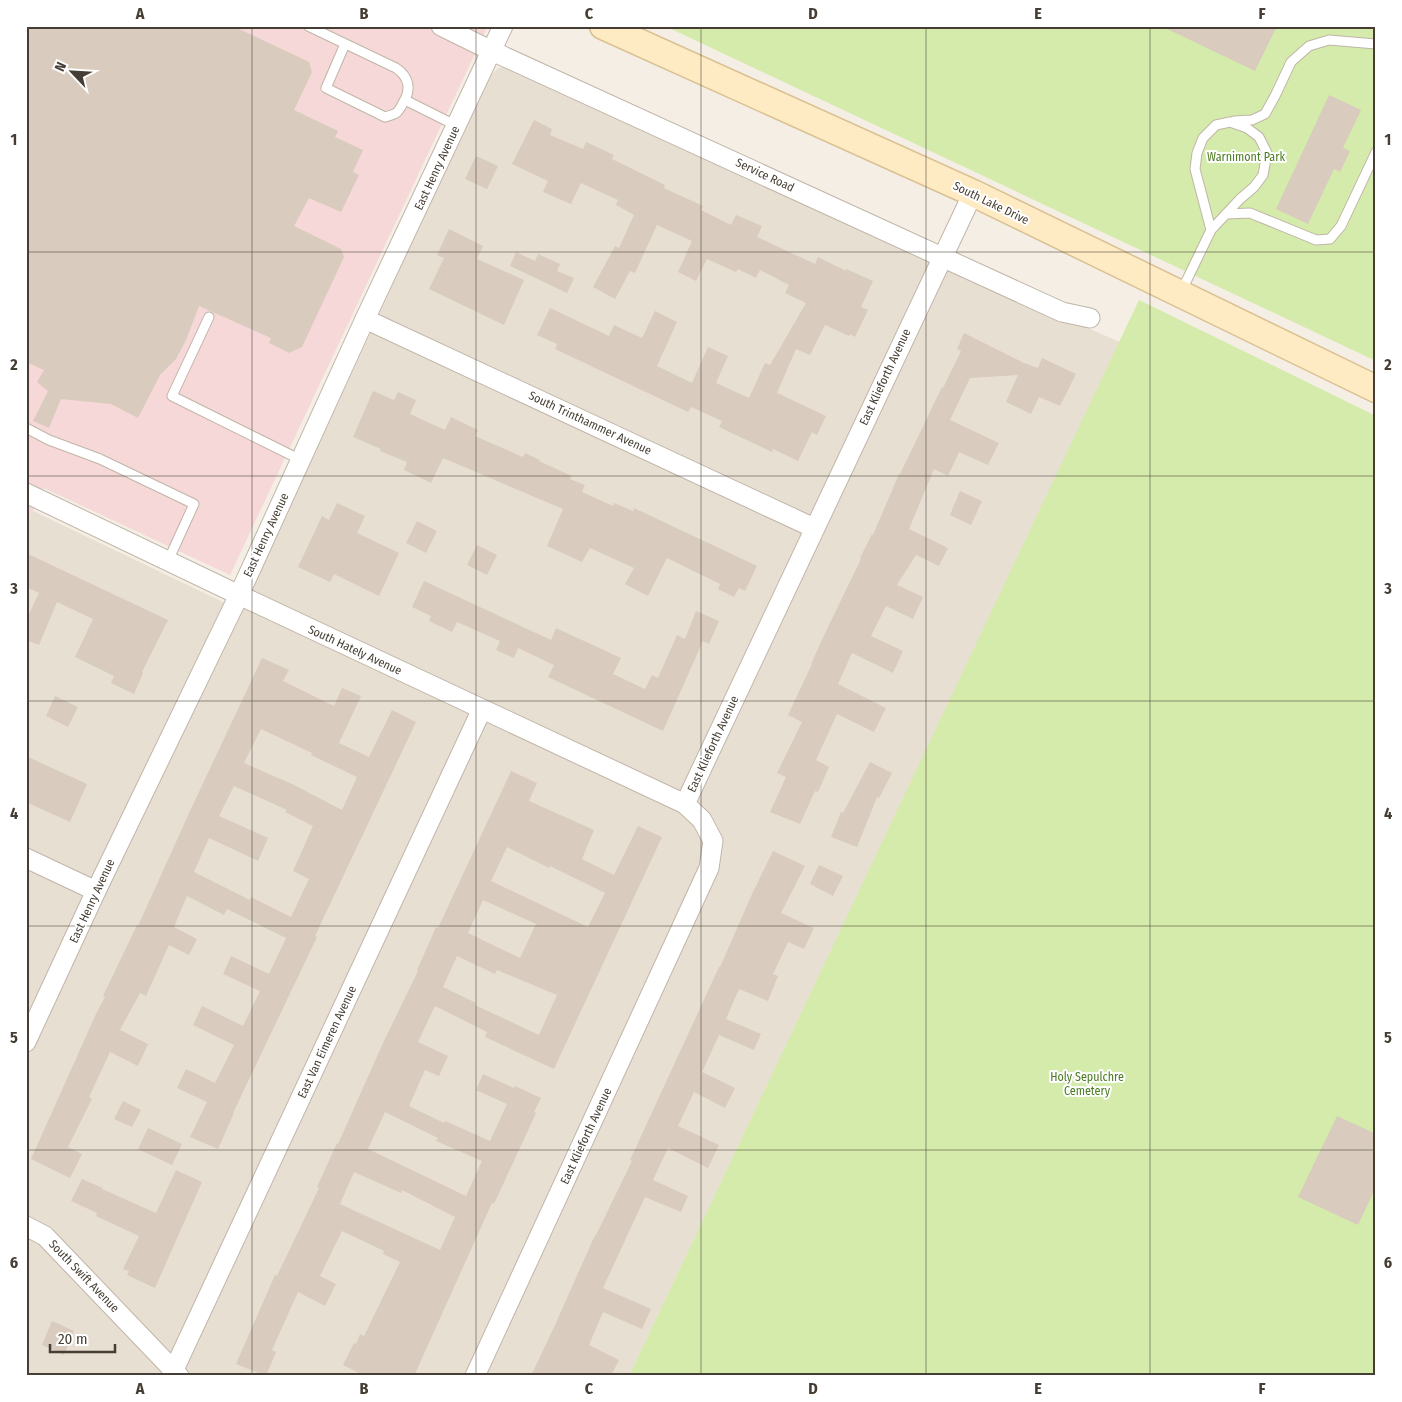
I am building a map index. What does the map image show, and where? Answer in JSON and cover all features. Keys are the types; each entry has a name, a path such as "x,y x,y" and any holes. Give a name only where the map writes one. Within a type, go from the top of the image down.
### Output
{"main road":[{"name":"South Lake Drive","path":"602,26 973,193 1376,388"}],"street":[{"name":"Service Road","path":"441,26 1062,312 1090,318"},
{"name":"East Henry Avenue","path":"26,1042 238,595 503,26"},
{"name":"East Klieforth Avenue","path":"475,1376 708,868 713,841 702,820 686,804 973,193"},
{"name":"South Trinthammer Avenue","path":"365,319 814,528"},
{"name":"South Hately Avenue","path":"26,494 686,804"},
{"name":"East Van Eimeren Avenue","path":"175,1374 482,709"},
{"path":"26,858 96,891"},
{"name":"South Swift Avenue","path":"26,1226 45,1236 175,1374"}],"lane":[{"path":"308,26 396,68 403,73 408,81 408,90 398,112 385,117 326,88 345,44"},
{"path":"1211,230 1195,169 1197,153 1202,138 1216,125 1252,120 1265,114 1291,62 1309,46 1329,40 1376,44"},
{"path":"405,100 457,126"},
{"path":"1180,294 1211,230 1254,187 1263,175 1267,153 1259,137 1247,128 1230,122"},
{"path":"1226,214 1250,213 1316,240 1330,239 1341,226 1376,152"},
{"path":"209,317 172,396 301,460"},
{"path":"26,428 194,504 168,561"}],"shaded area":[{"path":"26,26 488,26 230,575 44,488 26,525"},
{"path":"508,66 978,281 1120,342 629,1376 26,1376 26,525 33,511 242,611 480,96 492,74 498,68"}],"green space":[{"name":"Warnimont Park","path":"665,26 1376,26 1376,361"},
{"name":"Holy Sepulchre Cemetery","path":"1139,300 1376,416 1376,1376 629,1376"}],"building":[{"path":"26,26 233,26 309,62 312,72 294,110 338,131 335,137 363,150 353,172 359,175 341,212 309,198 294,226 341,249 344,257 302,347 289,353 269,343 271,338 199,306 186,340 176,359 160,375 138,418 111,404 61,399 49,428 33,421 48,391 37,382 44,370 26,362"},
{"path":"1161,26 1277,26 1255,71"},
{"path":"1329,95 1361,110 1343,148 1350,151 1340,172 1334,169 1308,224 1276,209"},
{"path":"534,120 552,129 550,135 583,149 586,142 614,155 612,159 665,185 664,188 703,206 701,210 731,225 736,215 762,226 757,237 815,264 818,257 846,271 846,269 873,281 861,307 868,310 855,337 825,325 810,355 796,349 777,393 826,416 817,435 812,432 798,461 773,449 772,452 719,427 722,421 691,407 688,412 555,349 557,344 537,335 550,308 609,336 614,325 642,338 655,311 677,322 657,366 692,383 708,347 728,356 716,383 749,398 765,363 770,365 806,303 785,293 789,285 760,270 756,278 738,269 736,272 707,259 696,281 678,272 692,241 657,225 635,273 630,271 615,299 593,287 615,246 619,248 634,215 616,205 618,200 581,183 571,204 543,192 548,181 512,164"},
{"path":"476,156 498,166 487,189 465,179"},
{"path":"449,229 483,246 477,259 524,280 504,325 429,289 444,258 437,255"},
{"path":"516,252 535,261 538,254 560,264 557,271 574,278 567,293 510,266"},
{"path":"964,333 1024,363 1038,368 1042,358 1076,374 1060,406 1039,397 1031,414 1006,402 1018,375 970,378 950,420 999,443 988,465 959,452 948,476 934,469 909,529 948,548 939,566 916,555 897,585 923,597 913,619 886,606 871,636 903,651 893,673 852,653 838,684 886,708 874,732 837,714 816,760 829,767 818,792 815,791 800,824 770,812 786,777 777,773 802,722 788,715 860,558 873,535 899,474 961,351 957,349"},
{"path":"373,391 394,400 398,392 416,400 410,414 445,430 451,417 478,430 475,436 523,457 525,453 572,476 570,479 585,485 582,492 613,506 614,503 633,511 634,508 757,566 745,591 739,588 734,597 718,589 720,584 667,558 648,596 625,584 634,568 590,548 582,562 547,546 563,509 443,458 431,483 404,470 407,462 353,437"},
{"path":"960,491 982,501 971,525 950,515"},
{"path":"337,503 365,516 357,533 399,553 379,596 334,574 330,582 298,567 322,516 329,520"},
{"path":"417,521 437,531 426,553 406,543"},
{"path":"477,545 497,555 487,575 467,565"},
{"path":"26,553 168,620 142,672 134,694 111,683 114,676 75,657 93,619 57,602 39,645 26,640 26,620 39,593 26,587"},
{"path":"424,581 551,640 556,628 621,658 613,674 645,689 652,675 658,678 677,635 685,639 696,611 719,621 709,644 703,641 663,731 548,677 554,665 518,648 514,658 496,650 500,641 457,622 452,632 429,621 431,616 412,607"},
{"path":"262,658 289,670 283,681 334,706 342,688 361,696 339,743 369,757 392,710 416,722 315,936 317,937 233,1113 218,1149 190,1137 207,1102 177,1088 186,1069 215,1083 234,1045 193,1025 202,1006 243,1026 260,991 223,974 231,956 269,974 286,938 227,909 224,915 187,896 174,927 197,939 189,955 169,945 146,996 140,993 120,1030 148,1044 138,1066 110,1052 89,1097 92,1099 68,1147 82,1154 70,1178 31,1159 105,997 103,996 138,926","holes":["261,729 357,777 342,810 292,784 244,763","234,786 287,810 285,812 313,826 293,871 309,879 291,917 251,897 250,900 194,872 209,838 258,861 268,838 219,816"]},
{"path":"55,696 78,707 68,727 46,716"},
{"path":"26,756 87,784 70,822 26,802"},
{"path":"870,762 892,773 879,798 877,797 857,847 831,837 841,812 843,813"},
{"path":"511,771 537,783 529,801 594,830 582,859 614,875 638,826 662,837 554,1069 485,1037 487,1032 435,1006 418,1042 448,1056 439,1076 425,1070 409,1106 444,1123 445,1121 490,1141 507,1104 476,1090 483,1074 541,1098 534,1112 536,1113 494,1204 492,1203 414,1376 365,1376 343,1365 360,1334 364,1336 400,1262 383,1254 384,1251 342,1231 320,1276 336,1284 325,1306 298,1292 272,1350 276,1352 266,1376 236,1364 275,1275 277,1276 319,1188 317,1187 418,971 436,927 438,928","holes":["507,847 605,893 588,927 491,881","483,900 536,924 520,958 468,933","457,956 495,974 497,970 557,995 539,1035 475,1005 476,1003 443,987","385,1112 438,1138 436,1141 482,1161 466,1196 368,1149","354,1172 401,1193 402,1190 455,1217 440,1250 340,1204"]},
{"path":"773,851 805,866 781,913 814,928 804,949 788,942 773,974 778,976 768,1001 739,989 726,1019 761,1034 754,1050 719,1035 702,1072 735,1088 725,1108 694,1092 678,1126 719,1145 708,1168 668,1148 653,1180 688,1196 681,1212 645,1197 603,1288 651,1309 642,1329 603,1312 589,1345 619,1360 611,1376 531,1376 595,1235 632,1161 630,1160"},
{"path":"819,865 843,876 833,896 810,884"},
{"path":"123,1101 141,1110 132,1127 114,1119"},
{"path":"1337,1116 1376,1134 1376,1187 1358,1225 1298,1197"},
{"path":"148,1128 182,1144 172,1165 138,1149"},
{"path":"176,1170 202,1182 155,1288 127,1275 129,1271 123,1269 139,1236 96,1216 97,1213 71,1201 82,1179 156,1213"},
{"path":"52,1321 74,1331 64,1355 42,1345"}]}
